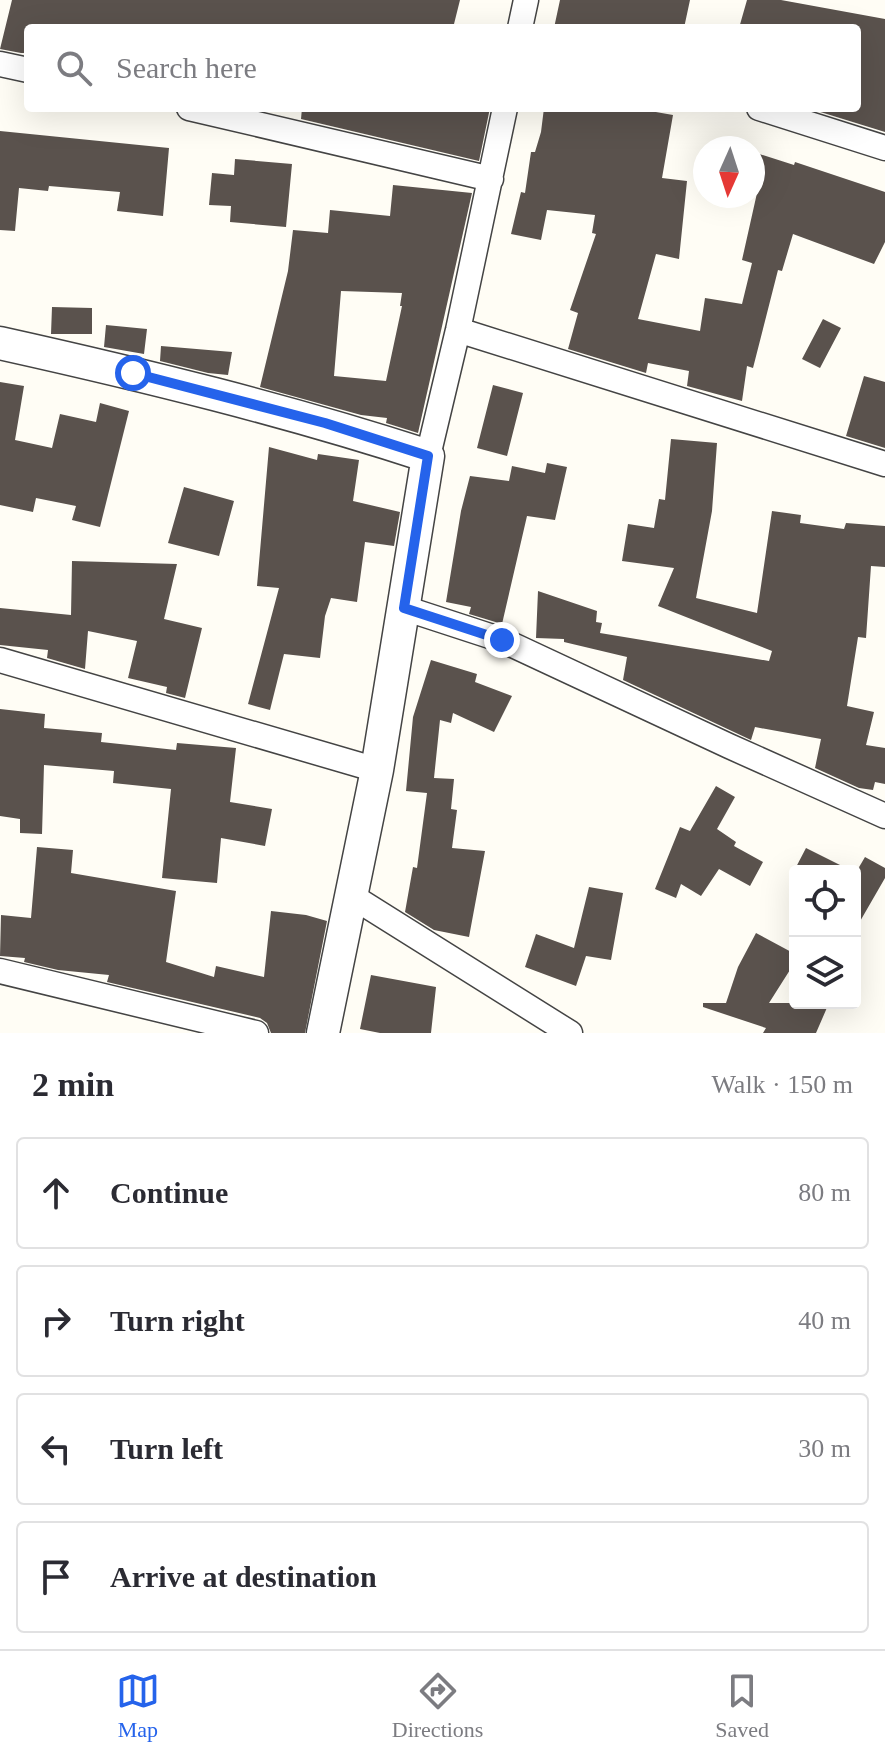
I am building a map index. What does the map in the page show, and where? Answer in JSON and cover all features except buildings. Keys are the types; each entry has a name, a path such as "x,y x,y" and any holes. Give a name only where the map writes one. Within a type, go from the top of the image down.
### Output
{"street":[{"path":"521,24 526,0"},
{"path":"0,64 24,69"},
{"path":"206,112 491,179"},
{"path":"323,1033 377,770 428,456 504,112"},
{"path":"772,112 885,148"},
{"path":"458,330 885,464"},
{"path":"0,343 133,373 310,419 428,456"},
{"path":"404,608 502,640 885,816"},
{"path":"0,660 377,770"},
{"path":"350,895 570,1033"},
{"path":"0,971 256,1033"}],"route":[{"path":"133,373 325,423 428,456 404,608 502,640"}]}
